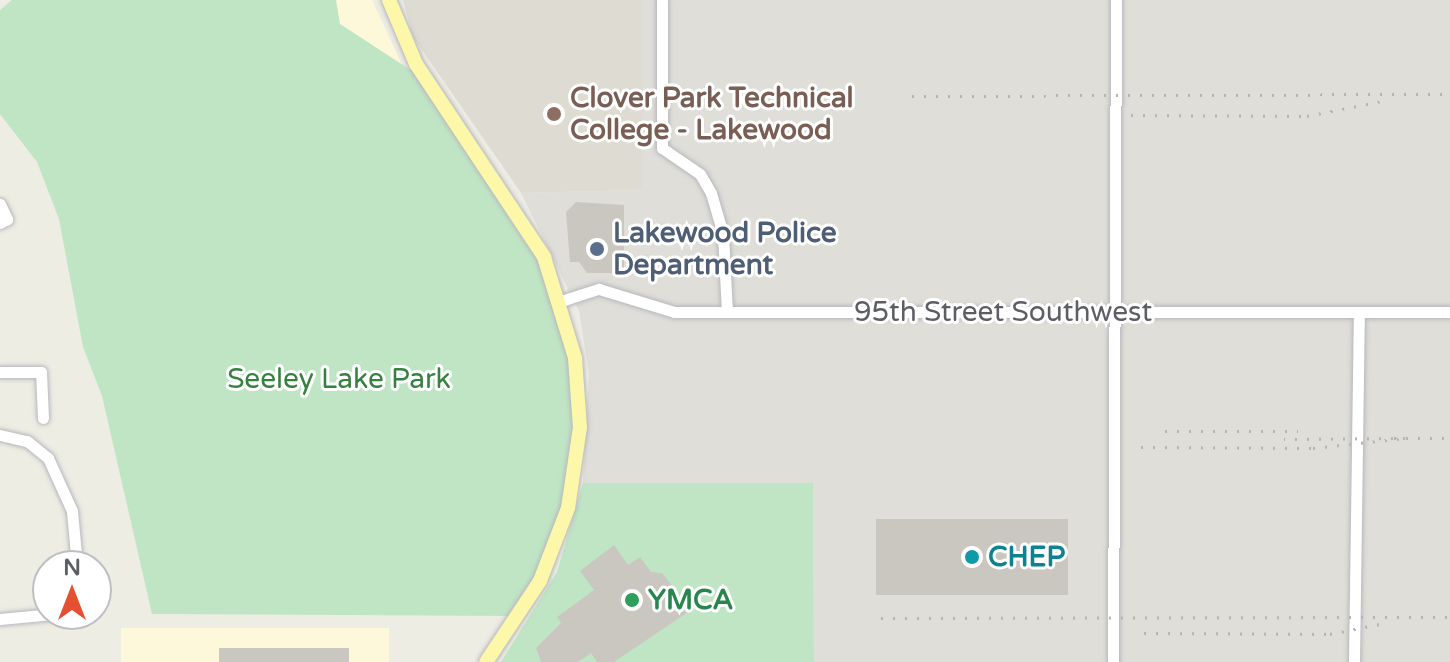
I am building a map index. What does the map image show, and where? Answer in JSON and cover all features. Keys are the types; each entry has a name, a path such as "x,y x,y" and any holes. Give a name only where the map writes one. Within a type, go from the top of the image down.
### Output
{"main road":[{"path":"389,0 416,64 521,217 561,301 579,405 568,508 540,581 486,662"}],"street":[{"path":"662,0 662,148 700,174 711,193 723,234 727,312"},
{"path":"1113,662 1116,0"},
{"path":"0,204 7,219 0,223"},
{"name":"95th Street Southwest","path":"561,301 606,289 674,312 1450,312"},
{"path":"1354,662 1359,312"},
{"path":"0,372 41,372 43,418"},
{"path":"0,435 34,445 48,458 72,511 76,550"},
{"path":"0,619 32,616"}],"shaded area":[{"path":"299,0 372,0 402,65 311,5"},
{"name":"Clover Park Technical College - Lakewood","path":"403,0 642,0 642,190 521,193 413,37"},
{"path":"642,0 1450,0 1450,662 814,662 813,483 583,483 589,374 579,311 521,193 642,190"},
{"path":"121,628 389,628 389,662 121,662"}],"green space":[{"name":"Seeley Lake Park","path":"12,0 336,0 340,24 426,80 533,236 575,358 572,486 520,616 152,614 102,396 83,347 59,219 37,162 0,114 0,10"},
{"path":"583,483 813,483 814,662 501,662 557,572"}],"building":[{"name":"Lakewood Police Department","path":"576,202 624,205 624,267 616,267 616,273 587,273 579,262 570,262 566,212"},
{"name":"CHEP","path":"876,519 1068,519 1068,595 876,595"},
{"name":"YMCA","path":"614,545 628,565 640,557 651,572 662,573 691,610 614,662 597,662 591,653 578,662 541,662 536,648 561,623 557,617 594,590 580,571"},
{"path":"219,648 349,648 349,662 219,662"}],"railway":[{"path":"912,96 1450,94"},
{"path":"1131,115 1307,116 1382,101"},
{"path":"1165,431 1298,431"},
{"path":"1394,438 1450,438"},
{"path":"1141,447 1313,448 1405,438 1284,439"},
{"path":"881,618 1450,617"},
{"path":"1144,633 1330,634 1380,624"}],"place":[{"name":"Clover Park Technical College - Lakewood","path":"554,114"},
{"name":"Lakewood Police Department","path":"597,249"},
{"name":"CHEP","path":"972,557"},
{"name":"YMCA","path":"632,600"}]}
